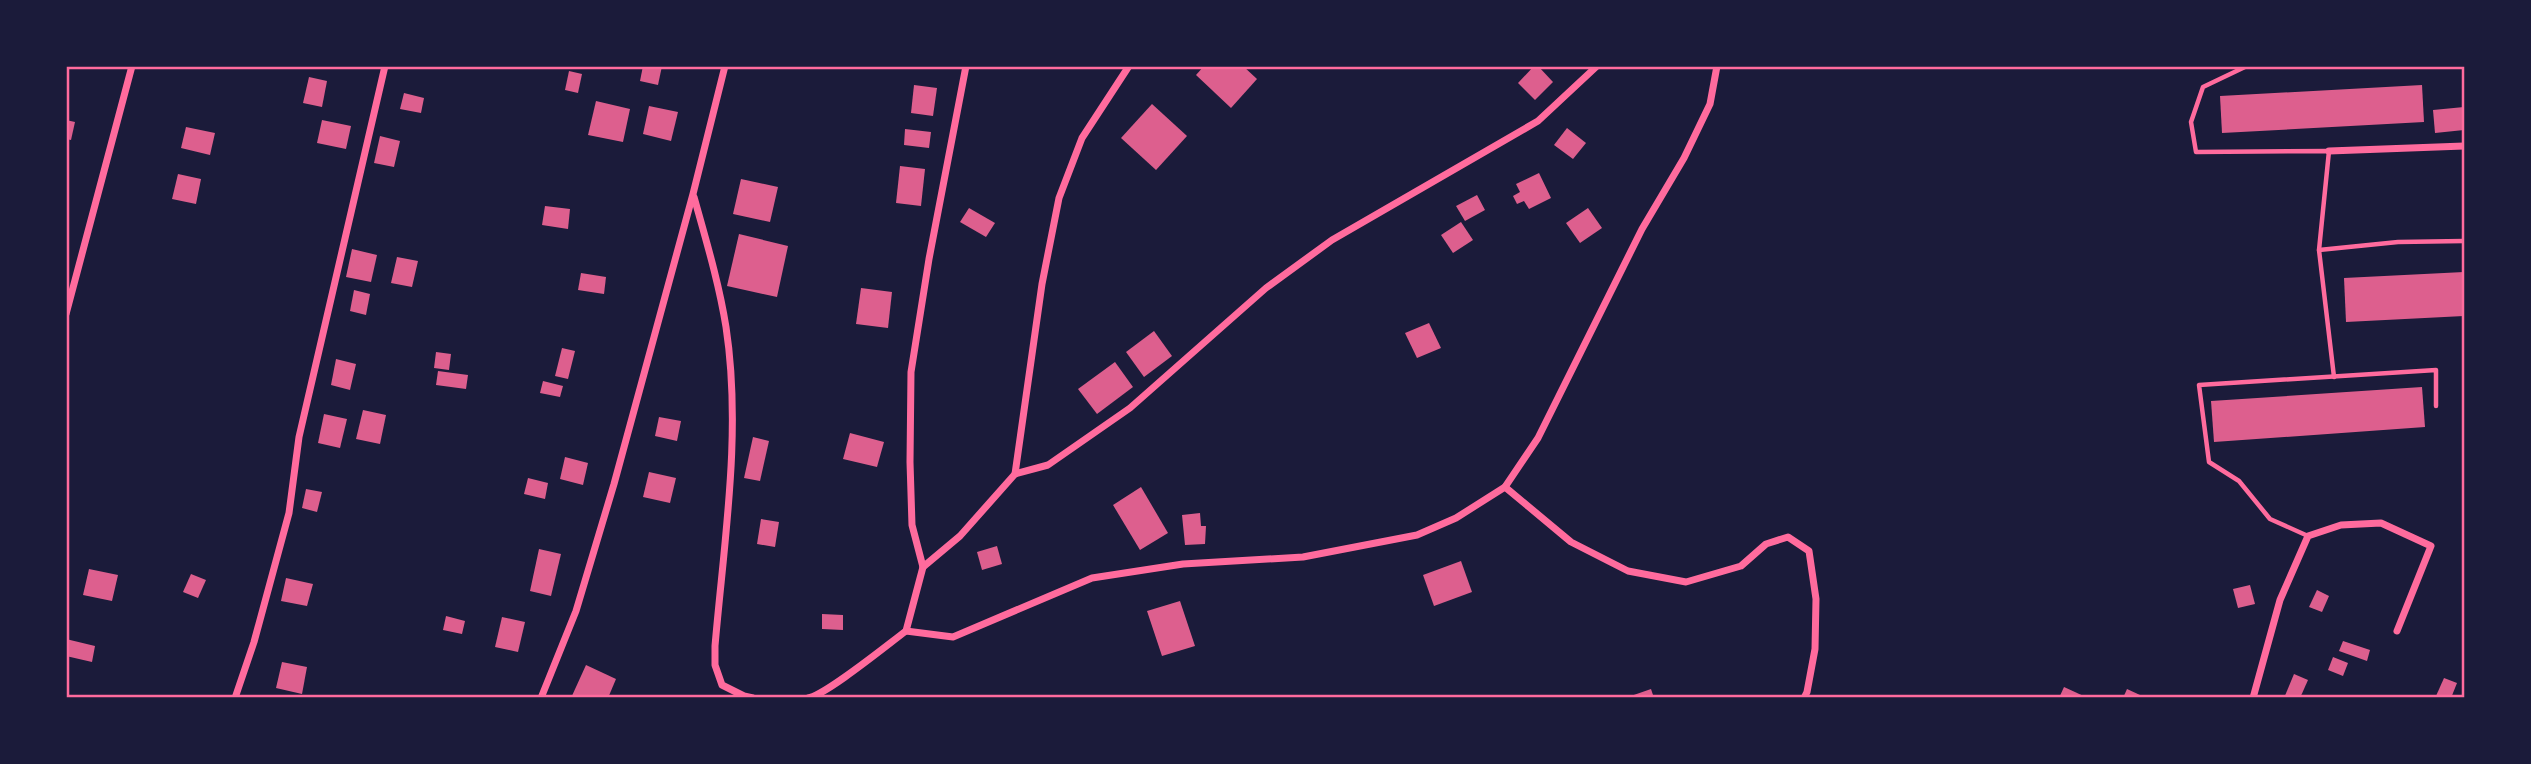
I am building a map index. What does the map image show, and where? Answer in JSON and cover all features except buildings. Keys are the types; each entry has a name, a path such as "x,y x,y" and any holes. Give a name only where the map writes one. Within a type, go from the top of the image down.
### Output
{"street":[{"path":"66,314 132,66"},
{"path":"235,698 254,642 289,513 299,437 385,66"},
{"path":"541,698 576,611 614,484 725,66"},
{"path":"808,698 838,682 906,631 923,567 912,525 911,372 966,66"},
{"path":"1015,474 1042,284 1059,198 1082,138 1129,66"},
{"path":"923,567 960,536 1015,474 1048,465 1130,408 1266,288 1332,240 1538,121 1597,66"},
{"path":"906,631 953,637 1092,579 1183,564 1303,557 1416,535 1456,518 1505,487 1538,438 1642,229 1684,158 1710,104 1717,66"},
{"path":"2329,151 2465,146"},
{"path":"693,194 726,327 732,390 731,464 715,665 722,685 753,698"},
{"path":"1505,487 1571,542 1628,571 1686,582 1741,566 1766,544 1788,537 1809,551 1816,599 1815,649 1804,698"},
{"path":"2253,698 2280,600 2308,536 2341,525 2381,523 2431,546 2397,631"}],"lane":[{"path":"2247,66 2203,87 2191,122 2196,152 2329,151 2319,250 2334,377"},
{"path":"2319,250 2398,242 2465,241"},
{"path":"2308,536 2270,519 2239,481 2208,462 2199,385 2435,370 2436,406"}]}
